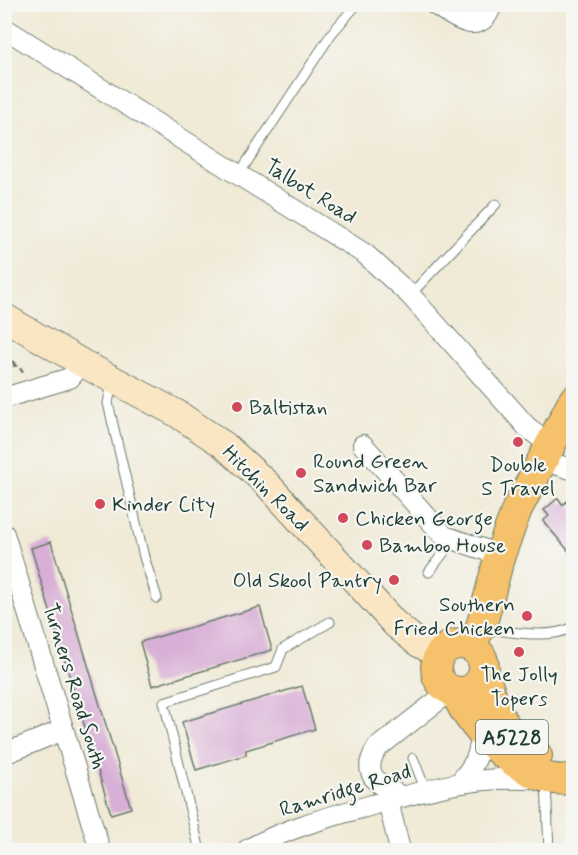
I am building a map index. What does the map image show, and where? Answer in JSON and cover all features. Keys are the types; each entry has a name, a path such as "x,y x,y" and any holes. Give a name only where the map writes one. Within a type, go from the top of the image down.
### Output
{"main road":[{"path":"475,637 447,648 440,655 436,666 437,676 443,686 453,692 474,689 484,673 475,637 500,555 517,510 573,400"},
{"name":"A5228","path":"484,673 492,701 513,737 526,750 550,762 555,774"},
{"name":"A5228","path":"453,692 481,733 498,750 527,768 555,774"}],"street":[{"path":"434,4 463,22 474,24 483,19 490,11 492,4"},
{"name":"Talbot Road","path":"4,28 365,254 411,296 527,427 546,452"},
{"name":"Hitchin Road","path":"4,317 82,363 176,413 238,455 395,624 418,643 440,655"},
{"path":"4,398 70,378 82,363"},
{"path":"363,445 444,536 500,555"},
{"path":"546,452 573,470"},
{"name":"Turners Road South","path":"4,534 100,850"},
{"path":"400,850 396,799 376,780 369,769 370,758 377,748 453,692"},
{"path":"4,754 63,730"},
{"path":"460,782 477,759 481,733"},
{"name":"Ramridge Road","path":"256,848 303,824 460,782 525,779 555,774"}],"lane":[{"path":"239,174 332,33 357,4"},
{"path":"411,296 496,204"},
{"path":"116,381 108,403 144,557 157,598"},
{"path":"429,572 454,539"},
{"path":"202,850 199,847 164,702 276,667 283,649 330,622"},
{"path":"475,637 554,633 573,627"},
{"path":"413,758 426,791"},
{"path":"549,850 555,774"}],"path":[{"path":"4,357 18,365"}],"building":[{"path":"558,498 563,505 567,501 573,508 573,556 543,521 549,516 544,510"},
{"path":"51,542 131,808 111,814 31,548"},
{"path":"260,607 272,650 152,686 140,642"},
{"path":"302,686 315,729 246,750 246,755 196,770 182,722"}],"place":[{"name":"Baltistan","path":"237,407"},
{"name":"Double S Travel","path":"518,442"},
{"name":"Round Green Sandwich Bar","path":"301,473"},
{"name":"Kinder City","path":"100,504"},
{"name":"Chicken George","path":"343,518"},
{"name":"Bamboo House","path":"367,545"},
{"name":"Old Skool Pantry","path":"394,580"},
{"name":"Southern Fried Chicken","path":"527,616"},
{"name":"The Jolly Topers","path":"519,652"}]}
